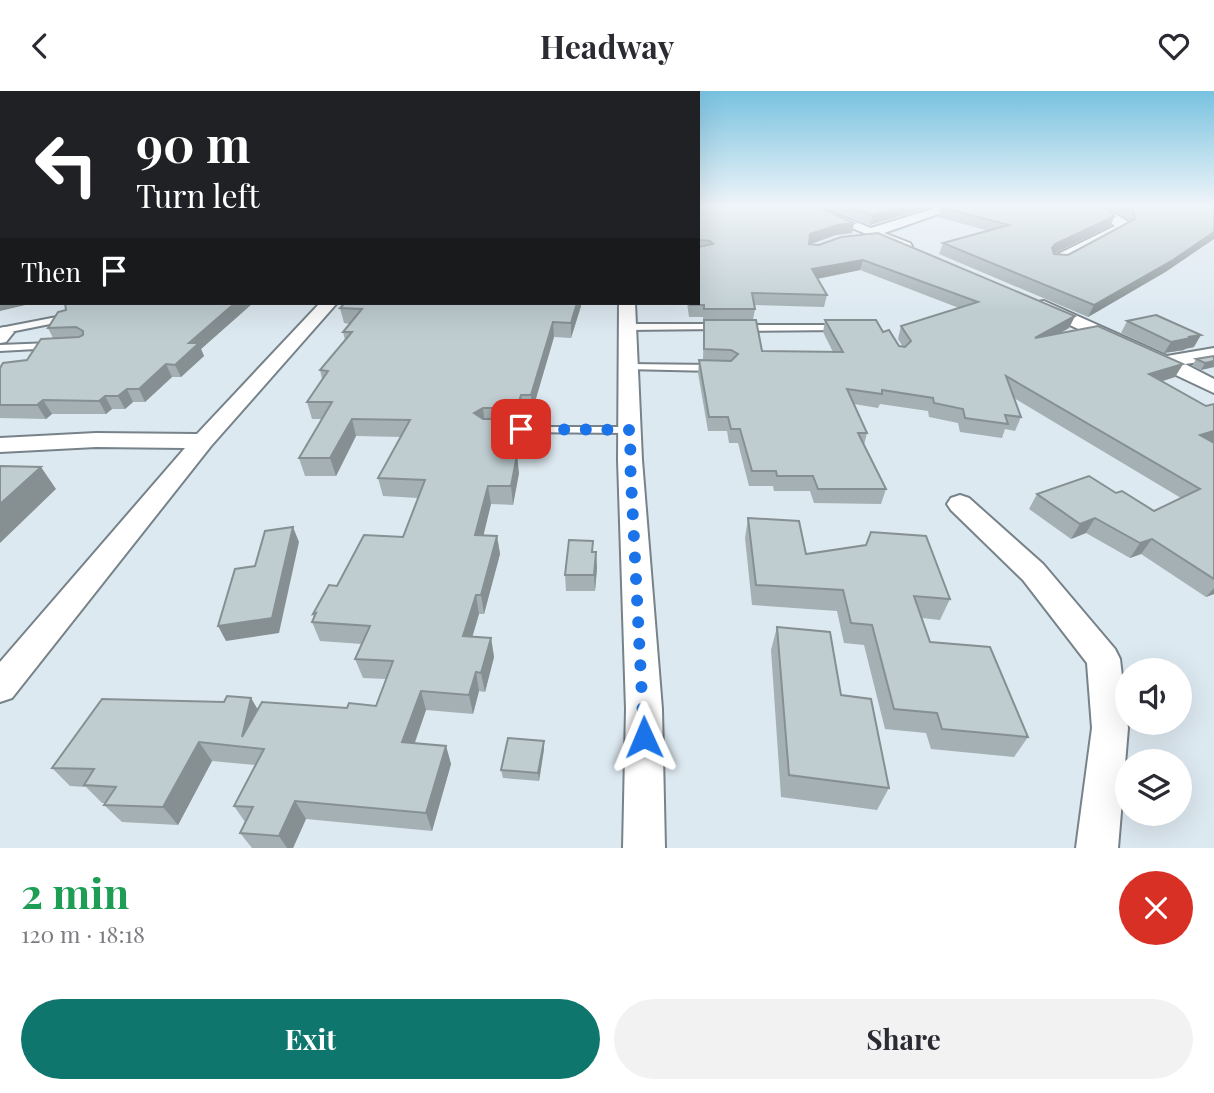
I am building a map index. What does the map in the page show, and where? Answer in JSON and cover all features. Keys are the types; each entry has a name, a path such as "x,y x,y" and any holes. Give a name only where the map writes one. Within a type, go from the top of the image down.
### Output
{"street":[{"path":"892,241 925,255"},
{"path":"1057,260 1094,241"},
{"path":"1034,302 1214,387"},
{"path":"0,687 203,441 327,305"},
{"path":"627,315 630,460 644,709 644,848"},
{"path":"1163,362 1214,354"},
{"path":"0,445 96,440 203,441"},
{"path":"960,503 1033,572 1103,660 1110,728 1097,848"}],"lane":[{"path":"627,315 849,327"},
{"path":"1,336 67,318"},
{"path":"1,336 60,346"},
{"path":"628,367 729,368"},
{"path":"485,431 631,430"}],"building":[{"path":"710,241 809,241 809,244 819,245 829,241 898,241 1075,316 1035,338 1098,326 1183,364 1149,374 1206,406 1214,404 1214,431 1200,435 1214,443 1214,579 1152,539 1140,543 1095,518 1080,524 1037,494 1089,476 1116,493 1122,491 1154,511 1200,489 1006,376 1021,417 1005,415 1008,424 965,418 963,409 934,403 933,398 882,390 882,394 847,389 867,433 858,433 886,489 818,489 813,476 777,476 776,471 752,471 740,429 731,429 728,417 709,417 699,360 731,361 738,354 731,350 704,349 704,320 756,320 762,351 843,352 825,320 876,320 883,332 889,330 899,346 905,347 911,341 901,326 978,302 863,260 812,269 827,295 752,293 755,309 704,309 704,305 700,305 700,247 713,244"},
{"path":"1061,241 1052,248 1054,254 1068,255 1093,241 1200,241 1094,305 943,243"},
{"path":"65,305 233,305 189,343 199,343 175,365 166,364 139,389 127,389 118,396 105,396 99,401 43,400 37,405 0,405 0,368 3,363 27,360 41,339 83,335 83,331 76,327 48,328 58,312 66,310"},
{"path":"343,305 576,305 571,323 553,322 531,395 521,395 517,408 483,408 474,413 483,419 514,419 503,455 517,455 511,486 488,486 475,535 497,536 481,595 476,595 463,636 491,638 481,673 476,672 469,695 421,691 402,742 446,746 426,813 295,801 279,836 240,833 253,807 234,806 264,749 199,742 163,807 104,805 116,787 84,785 94,769 52,768 102,699 224,702 227,696 251,698 242,737 262,702 347,708 349,703 376,706 393,661 355,659 370,626 312,622 316,613 313,614 329,585 337,586 364,535 403,537 425,480 378,478 410,420 352,419 330,458 299,458 332,402 307,402 328,371 320,370 352,332 343,332 362,309 340,308"},
{"path":"1156,315 1201,335 1171,342 1127,321"},
{"path":"1214,356 1214,361 1205,363 1196,359"},
{"path":"0,466 41,467 0,504"},
{"path":"748,518 799,521 806,554 866,545 871,532 926,536 950,599 914,596 930,642 990,647 1028,737 942,729 937,713 894,709 872,625 851,623 843,590 756,585"},
{"path":"293,527 272,618 218,626 235,569 255,566 265,531"},
{"path":"569,540 593,541 592,552 596,552 594,575 565,575"},
{"path":"777,627 830,632 841,695 871,699 889,788 789,775"},
{"path":"508,738 544,741 538,773 501,770"}],"route":[{"path":"521,429 631,430 630,460 644,737"}]}
